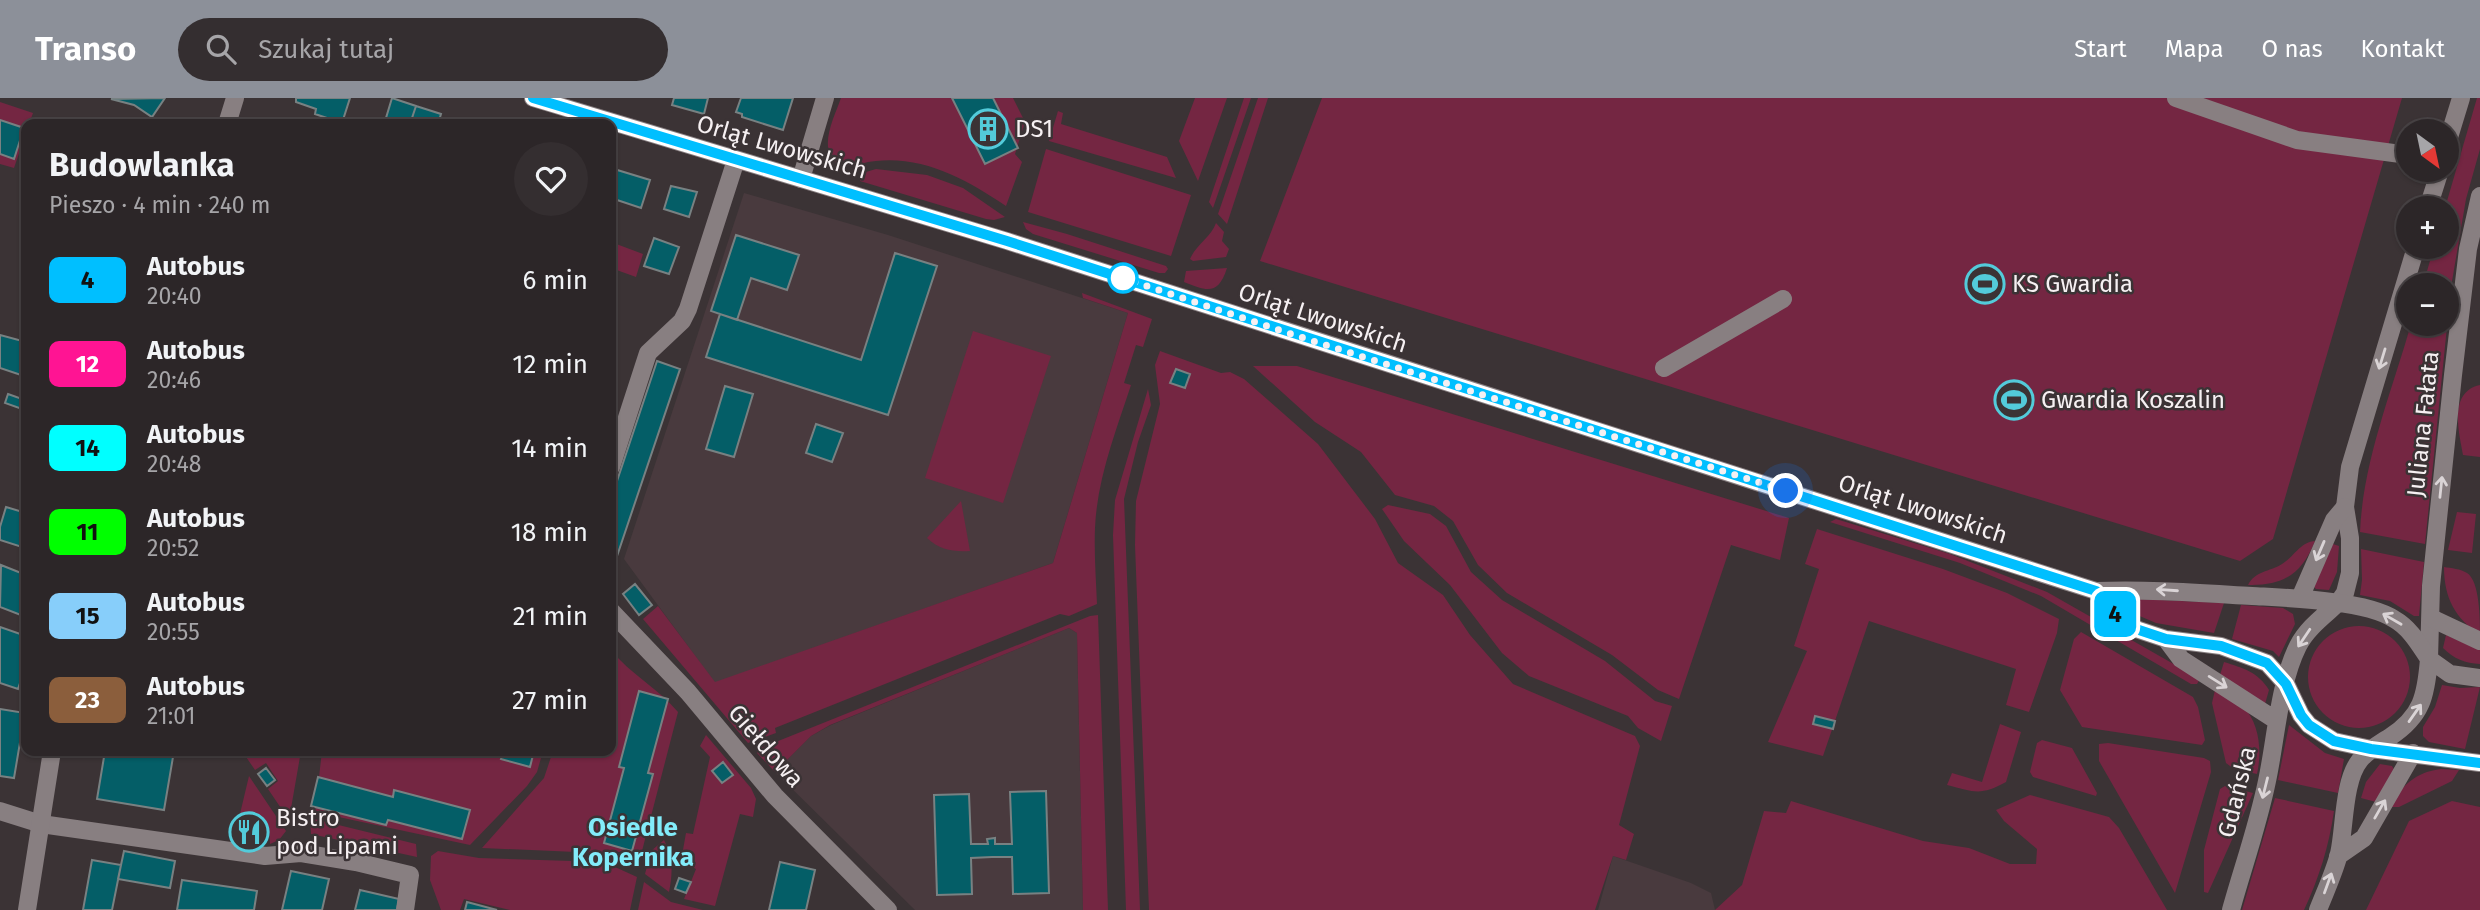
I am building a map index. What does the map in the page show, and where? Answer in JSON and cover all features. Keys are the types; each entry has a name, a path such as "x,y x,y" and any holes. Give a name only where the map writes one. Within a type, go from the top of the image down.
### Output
{"main road":[{"path":"229,119 235,98"},
{"name":"Orląt Lwowskich","path":"533,98 602,119"},
{"path":"801,179 825,98"},
{"path":"2176,98 2298,140 2396,153"},
{"path":"2455,119 2461,98"},
{"name":"Orląt Lwowskich","path":"616,123 1158,289 2096,591 2146,589 2300,598 2338,603"},
{"path":"616,452 648,353 682,321 688,309 736,160"},
{"name":"Juliana Fałata","path":"2429,659 2431,586 2453,375 2468,249 2480,196"},
{"name":"Juliana Fałata","path":"2338,603 2350,573 2350,538 2345,507 2350,467 2412,259"},
{"path":"1664,369 1783,299"},
{"path":"2300,598 2333,520 2345,507"},
{"path":"2096,591 2124,625 2166,639 2221,646 2267,663 2286,684 2301,715 2315,729 2334,741 2371,749 2480,763"},
{"path":"2286,684 2298,644 2338,603 2394,619 2413,636 2429,659 2450,674 2480,678"},
{"name":"Giełdowa","path":"616,616 688,692 775,796 888,910"},
{"path":"2431,618 2480,642"},
{"path":"2166,639 2181,659 2277,721"},
{"path":"2318,910 2338,856 2350,782 2359,761 2414,717 2426,692 2429,659"},
{"name":"Gdańska","path":"2231,910 2267,783 2286,684"},
{"path":"2338,856 2364,838 2413,753"},
{"path":"27,910 51,756"},
{"path":"0,811 41,824 265,856 301,853 410,874 405,910"}],"shaded area":[{"path":"841,98 1013,98 1025,122 1015,154 1022,162 1006,206 961,179 912,162 894,160 838,165 832,158 828,142 831,124"},
{"path":"1195,98 1227,98 1198,181 1179,141"},
{"path":"1244,98 1251,98 1213,208 1209,202"},
{"path":"1258,98 1268,98 1227,224 1218,214"},
{"name":"Gwardia Koszalin","path":"1322,98 2402,98 2273,539 2240,561 1260,261"},
{"path":"2477,98 2480,98 2480,149 2466,199 2459,240 2459,196 2448,196 2453,182 2459,182 2459,160"},
{"path":"0,102 33,113 31,119 21,119 21,148 14,168 0,164"},
{"path":"1058,111 1063,113 1061,124 1167,157 1176,178 1049,141"},
{"path":"1046,149 1191,195 1171,256 1028,212"},
{"path":"876,169 927,175 963,188 1005,217 986,219 860,181 859,174"},
{"path":"744,193 888,235 1128,313 1053,563 715,683 624,559"},
{"path":"1023,222 1166,266 1168,269 1165,273 1159,273 1033,234 1026,229"},
{"path":"1216,223 1224,232 1222,241 1229,249 1226,257 1193,261 1190,259 1193,254"},
{"path":"616,244 643,254 636,277 616,270"},
{"path":"2431,259 2456,259 2453,273 2426,273"},
{"path":"1227,268 1220,283 1211,289 1184,282 1186,271"},
{"path":"1082,293 1152,319 1143,347 1136,345 1124,383 1131,385 1099,491 1095,537 1097,604 1069,616 1060,614 775,728 776,733 748,743 643,619 658,606 715,682 1053,563 1128,313 1083,298"},
{"path":"973,331 1051,356 1003,503 925,478"},
{"path":"2407,336 2446,336 2425,544 2360,532 2362,505 2380,426"},
{"path":"1160,351 1221,373 1230,372 1244,379 1318,444 1375,519 1398,563 1443,595 1470,635 1513,684 1635,736 1640,746 1619,825 1634,834 1626,860 1613,856 1595,910 1149,910 1135,545 1136,501 1160,404 1155,365"},
{"path":"1253,366 1297,366 1789,518 1780,560 1731,545 1679,699 1658,690 1612,655 1507,593 1478,565 1453,521 1434,506 1395,495 1361,452 1315,422"},
{"path":"2480,385 2480,457 2463,455 2458,425 2460,404 2470,389"},
{"path":"1148,389 1151,405 1138,442 1124,499 1140,910 1126,910 1113,535 1115,500"},
{"path":"961,501 970,551 947,549 927,538"},
{"path":"1388,505 1430,514 1446,526 1471,572 1502,600 1605,661 1655,701 1672,706 1661,741 1638,728 1628,716 1529,676 1502,653 1450,585 1404,541 1382,509"},
{"path":"2457,512 2476,514 2472,553 2448,550"},
{"path":"1836,519 1950,554 2047,592 2200,679 2197,684 2191,684 2041,596 1960,563 1830,522"},
{"path":"1817,529 1943,569 2007,593 2059,619 2057,633 2029,712 2006,705 2016,669 1869,621 1823,756 1768,742 1807,651 1794,646 1819,569 1805,564"},
{"path":"2315,541 2304,562 2290,576 2271,583 2248,585 2258,574 2282,564 2305,544"},
{"path":"2330,543 2339,546 2337,572 2329,590 2316,589 2314,587"},
{"path":"2361,549 2424,562 2419,616 2414,616 2390,601 2360,595"},
{"path":"2444,567 2467,573 2475,584 2480,635 2464,622 2453,606 2446,588"},
{"path":"2117,598 2224,603 2214,633 2156,623 2114,605"},
{"path":"2241,605 2283,608 2293,614 2295,624 2279,657 2273,651 2232,639"},
{"path":"1098,615 1108,910 1083,910 1077,633 1069,628 830,725 811,736 775,772 757,753 758,749"},
{"path":"2359,626 2378,630 2395,641 2406,658 2410,677 2406,696 2395,713 2378,724 2359,728 2340,724 2323,713 2312,696 2308,677 2312,658 2323,641 2340,630"},
{"path":"1069,628 1077,633 1083,910 915,910 775,772 811,736 831,725"},
{"path":"2081,632 2193,697 2198,707 2205,740 2202,745 2082,727 2060,690 2074,639"},
{"path":"2446,635 2480,650 2480,664 2460,660 2447,652 2443,648"},
{"path":"616,655 678,712 642,851 599,853 482,848 544,778 551,756 616,756"},
{"path":"2224,662 2244,669 2260,679 2269,690 2265,704 2220,675"},
{"path":"2442,685 2480,687 2465,749 2429,742 2423,736 2423,727 2435,707"},
{"path":"2215,690 2240,704 2253,721 2259,748 2257,774 2234,769 2226,763 2212,703"},
{"path":"2000,724 2021,732 2006,782 1983,791 1947,785 1952,773 1982,782"},
{"path":"2289,725 2325,753 2344,759 2338,793 2278,780"},
{"path":"706,735 751,788 756,799 753,817 740,814 715,906 684,899 696,869 681,861 686,833 693,834 710,757 700,746"},
{"path":"2042,740 2072,748 2097,793 2096,796 2033,777 2030,772 2037,743"},
{"path":"2108,743 2210,761 2211,772 2175,893 2099,761 2099,744"},
{"path":"245,756 300,756 289,820 268,789 278,781 266,763 255,770"},
{"path":"321,756 542,756 537,772 527,786 470,845 315,812"},
{"path":"2380,764 2392,766 2395,771 2376,802 2361,798 2366,782"},
{"path":"2441,769 2459,770 2452,781 2399,807 2389,807 2410,781 2424,773"},
{"path":"249,776 286,831 279,840 270,844 269,827 239,818"},
{"path":"2225,786 2253,793 2208,893 2204,892 2204,850 2220,789"},
{"path":"2030,795 2109,817 2119,828 2167,910 1715,910 1742,885 1764,811 1786,813 1791,801 1923,841 1969,848 2010,864 2036,864 2037,849 2004,821 1996,810"},
{"path":"2275,798 2334,811 2323,862 2304,910 2242,910"},
{"path":"2452,801 2480,807 2480,910 2366,910 2409,821"},
{"path":"310,818 416,844 417,857 311,834"},
{"path":"664,840 671,865 669,892 645,874 651,851"},
{"path":"438,851 479,858 604,862 637,877 630,910 510,910 464,899 460,910 441,910 430,880 431,856"},
{"path":"1613,856 1691,883 1711,893 1715,910 1598,910"},
{"path":"644,882 671,902 703,910 638,910"}],"building":[{"path":"165,98 152,117 134,105 111,99"},
{"path":"296,98 350,98 343,119 330,119 315,114 316,109 296,102"},
{"path":"392,98 416,106 412,119 386,118"},
{"path":"674,98 708,98 704,114 672,105"},
{"path":"741,98 793,98 783,130 742,117 742,114 736,112"},
{"name":"DS1","path":"952,98 993,98 1018,148 985,164"},
{"path":"416,106 441,114 440,119 412,119"},
{"path":"0,120 21,127 21,137 14,159 0,154"},
{"path":"616,170 650,180 641,208 616,200"},
{"path":"671,186 697,192 689,217 664,209"},
{"path":"736,235 799,255 787,290 751,278 737,320 711,311"},
{"path":"654,238 679,247 669,274 644,266"},
{"path":"895,253 937,266 888,415 706,357 720,314 861,360"},
{"path":"0,335 21,341 21,375 0,368"},
{"path":"657,361 680,369 616,559 616,484"},
{"path":"1176,369 1190,374 1185,388 1170,383"},
{"path":"725,386 753,394 734,457 706,449"},
{"path":"8,394 21,399 21,409 5,403"},
{"path":"816,424 843,433 832,462 806,453"},
{"path":"6,507 21,512 21,547 0,540 0,527"},
{"path":"1,565 21,573 21,615 0,607"},
{"path":"635,584 652,605 639,615 623,594"},
{"path":"0,627 21,634 21,680 18,689 0,683"},
{"path":"639,691 668,699 648,773 653,774 632,851 604,843 624,768 619,767"},
{"path":"0,709 21,712 21,737 14,778 0,776"},
{"path":"1815,716 1835,721 1833,729 1813,724"},
{"path":"104,756 173,756 164,810 97,799"},
{"path":"502,756 533,756 530,767 501,759"},
{"path":"723,762 733,775 722,783 712,771"},
{"path":"266,768 275,780 267,786 258,774"},
{"path":"318,777 393,797 394,790 470,810 462,839 388,820 386,825 311,806"},
{"path":"1046,791 1049,893 1013,894 1012,857 992,857 971,858 972,894 937,895 934,795 969,794 971,844 988,844 987,839 995,838 995,844 1012,844 1010,792"},
{"name":"Bistro pod Lipami","path":"241,825 259,829 257,838 238,834"},
{"path":"124,851 175,861 170,888 118,879"},
{"path":"92,860 121,865 112,910 83,910"},
{"path":"780,862 815,870 806,910 769,910"},
{"path":"291,871 329,879 322,910 282,910"},
{"path":"679,878 691,882 686,893 675,889"},
{"path":"182,880 257,891 254,910 177,910"},
{"path":"360,890 399,899 397,910 355,910"},
{"path":"467,902 497,910 465,910"}],"bus line":[{"name":"4","path":"533,98 602,119"},
{"name":"4","path":"616,123 1007,241 2096,591 2124,625 2166,639 2221,646 2267,663 2286,684 2309,725 2334,741 2371,749 2480,763"}],"place":[{"name":"DS1","path":"988,129"},
{"name":"KS Gwardia","path":"1985,284"},
{"name":"Gwardia Koszalin","path":"2014,400"},
{"name":"Bistro pod Lipami","path":"249,832"}],"district":[{"name":"Osiedle Kopernika","path":"633,842"}],"route":[{"path":"1123,278 1786,491"}]}
